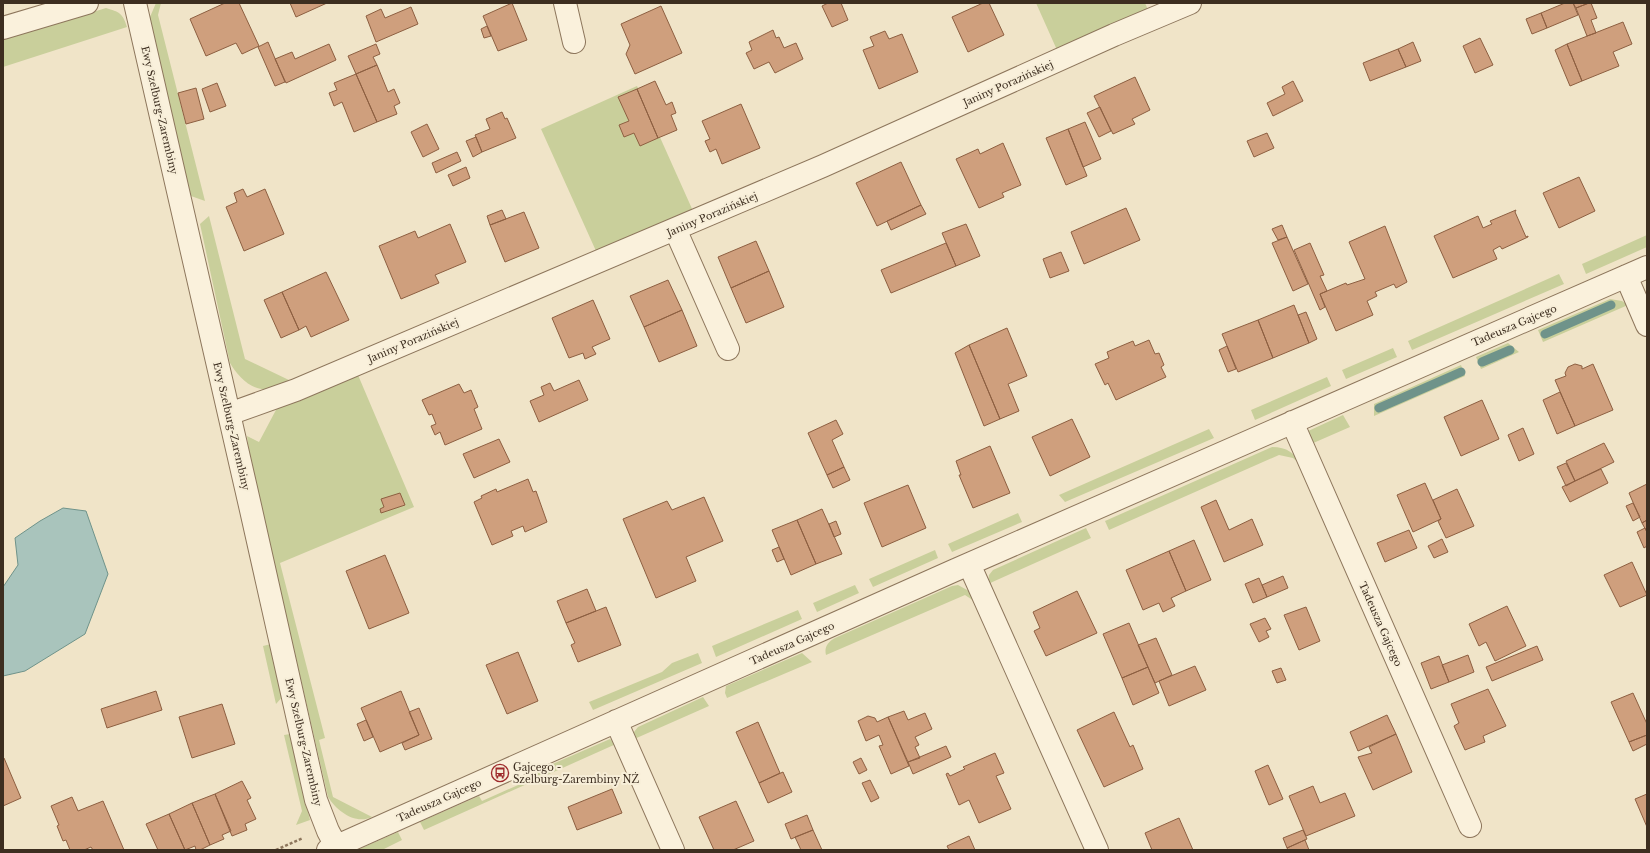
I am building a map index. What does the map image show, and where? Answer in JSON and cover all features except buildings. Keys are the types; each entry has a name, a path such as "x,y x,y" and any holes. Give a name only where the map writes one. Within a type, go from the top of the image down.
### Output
{"street":[{"path":"3,28 87,3"},
{"name":"Ewy Szelburg-Zarembiny","path":"135,3 316,800 328,831 332,848"},
{"path":"565,3 574,42"},
{"name":"Janiny Porazińskiej","path":"229,414 296,390 823,166 1114,35 1190,3"},
{"path":"675,229 728,349"},
{"name":"Tadeusza Gajcego","path":"332,848 969,564 1647,267"},
{"path":"1626,276 1647,325"},
{"name":"Tadeusza Gajcego","path":"1292,422 1470,826"},
{"path":"969,564 1097,850"},
{"path":"616,721 673,850"}],"green space":[{"path":"156,3 161,3 158,15 205,201 191,196 151,27 150,17"},
{"path":"1036,3 1145,3 1149,12 1057,50"},
{"path":"106,8 120,14 127,27 3,67 3,40"},
{"path":"637,86 693,211 596,251 541,129"},
{"path":"209,216 245,359 291,381 267,389 261,389 250,385 245,381 230,363 200,224"},
{"path":"1647,235 1647,247 1586,274 1582,264"},
{"path":"1559,274 1564,284 1412,350 1408,341"},
{"path":"1610,299 1622,301 1628,305 1543,342 1538,330"},
{"path":"1508,343 1519,352 1481,369 1476,357"},
{"path":"1393,348 1397,357 1346,379 1342,370"},
{"path":"1461,365 1465,376 1374,416 1374,404"},
{"path":"358,375 414,507 280,563 325,738 319,740 333,797 372,817 366,819 353,818 341,812 328,797 250,459 247,436 259,442 277,408"},
{"path":"1327,377 1331,386 1255,420 1251,410"},
{"path":"1343,415 1350,427 1311,444 1306,432"},
{"path":"1209,429 1214,438 1065,502 1059,495"},
{"path":"1272,447 1282,448 1290,452 1302,466 1293,458 1279,455 1109,530 1105,521"},
{"path":"1018,513 1022,522 952,552 948,544"},
{"path":"1086,528 1091,538 988,584 989,575 993,570"},
{"path":"935,550 938,558 873,587 869,579"},
{"path":"855,585 859,593 817,612 813,603"},
{"path":"958,585 969,591 980,605 965,595 826,655 827,645 835,638 952,586"},
{"path":"798,610 802,619 716,657 712,646"},
{"path":"271,644 283,696 276,704 263,646"},
{"path":"698,653 702,663 593,710 589,702 662,672 672,663"},
{"path":"802,653 812,662 727,698 725,693 726,686"},
{"path":"703,697 709,706 632,740 634,732 638,727"},
{"path":"290,734 310,820 296,825 302,811 284,735"},
{"path":"610,739 616,744 424,830 420,822 479,796 482,801 534,778 532,773"},
{"path":"398,832 402,840 382,850 357,850"}],"water":[{"path":"63,508 86,511 108,574 85,634 25,671 3,676 3,587 18,565 15,538"}],"waterway":[{"path":"1545,334 1611,305"},
{"path":"1482,362 1510,350"},
{"path":"1379,408 1461,372"}],"place":[{"name":"Gajcego - Szelburg-Zarembiny NŻ","path":"500,773"}]}
